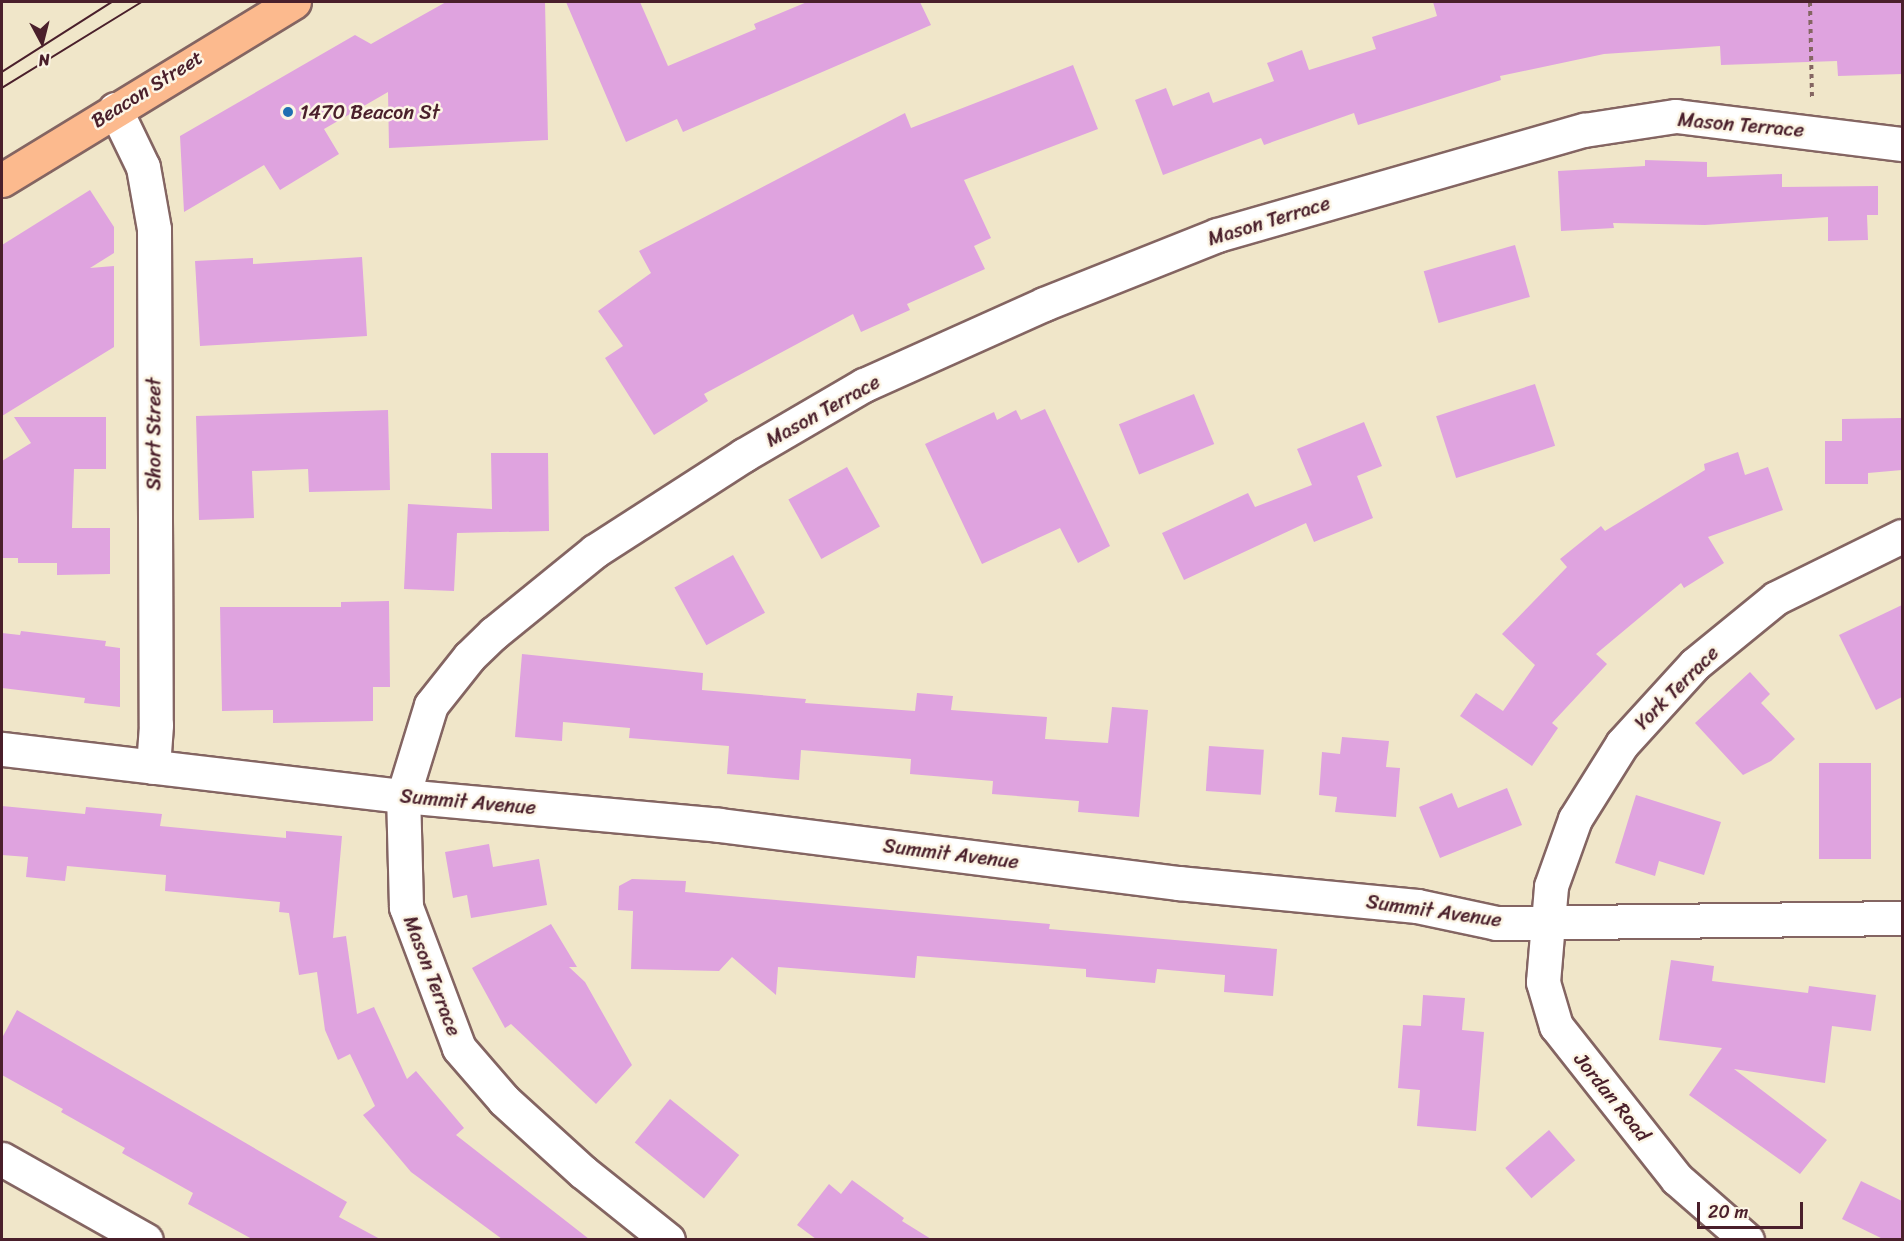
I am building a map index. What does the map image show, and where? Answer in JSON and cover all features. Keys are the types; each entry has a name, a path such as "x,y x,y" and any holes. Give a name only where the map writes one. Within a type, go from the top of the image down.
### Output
{"main road":[{"name":"Beacon Street","path":"2,180 294,2"}],"street":[{"name":"Short Street","path":"116,109 143,168 154,229 156,725 153,767"},
{"name":"Mason Terrace","path":"668,1239 583,1172 512,1108 459,1048 406,907 403,796 431,705 469,657 494,633 595,551 744,455 864,385 1050,302 1217,235 1584,130 1676,116 1813,131 1902,144"},
{"name":"York Terrace","path":"1547,922 1551,886 1575,819 1622,744 1688,672 1776,598 1902,536"},
{"name":"Summit Avenue","path":"2,749 403,796 719,825 1178,883 1417,906 1496,923 1902,918"},
{"name":"Jordan Road","path":"1547,922 1544,982 1556,1026 1677,1179 1747,1239"},
{"path":"2,1158 146,1239"}],"path":[{"path":"1810,2 1813,131"}],"building":[{"path":"446,2 545,2 548,140 389,148 388,92 324,129 339,154 280,190 264,165 184,212 180,136 355,35 371,44"},
{"path":"566,2 640,2 668,66 756,29 754,24 807,2 920,2 931,25 683,132 677,119 626,142"},
{"path":"1433,2 1901,2 1902,74 1838,76 1837,61 1721,65 1720,46 1604,54 1500,76 1501,80 1358,125 1354,113 1264,145 1261,138 1163,175 1135,100 1166,88 1173,106 1209,92 1213,103 1274,81 1267,63 1302,50 1309,70 1376,49 1372,37 1437,16"},
{"path":"1073,65 1098,129 964,180 991,238 974,246 985,269 907,304 910,310 861,332 853,314 704,394 708,401 654,435 605,358 623,346 598,311 651,273 639,251 905,113 911,128"},
{"path":"1645,160 1707,162 1707,177 1782,174 1782,187 1878,186 1878,215 1867,215 1868,240 1828,241 1828,217 1705,225 1613,223 1614,228 1561,231 1558,171 1645,166"},
{"path":"90,190 114,227 114,253 90,268 114,266 114,347 2,416 2,245"},
{"path":"1515,245 1530,297 1439,323 1424,271"},
{"path":"362,257 367,336 200,346 195,261 253,258 253,264"},
{"path":"1535,384 1555,446 1456,478 1436,416"},
{"path":"1194,394 1214,444 1139,474 1119,424"},
{"path":"1045,409 1110,546 1078,563 1060,528 982,564 925,444 994,412 997,420 1016,410 1021,420"},
{"path":"388,410 390,490 309,492 308,469 252,471 254,518 199,520 196,416"},
{"path":"14,417 106,417 106,469 74,469 72,528 110,528 110,574 57,575 57,563 18,563 18,558 2,558 2,461 31,443"},
{"path":"1902,418 1902,470 1868,473 1868,484 1825,484 1825,441 1842,441 1842,419"},
{"path":"1364,422 1382,466 1357,476 1373,518 1314,542 1306,523 1184,580 1162,533 1248,493 1255,507 1312,485 1297,449"},
{"path":"1738,452 1745,475 1768,467 1783,510 1708,537 1724,563 1684,588 1681,583 1596,654 1607,664 1552,723 1558,728 1532,766 1460,716 1476,693 1503,711 1535,665 1502,634 1567,567 1560,559 1601,526 1605,531 1705,470 1704,464"},
{"path":"491,453 548,453 549,531 457,533 454,591 404,589 408,504 492,509"},
{"path":"847,467 880,526 821,559 788,499"},
{"path":"733,555 765,613 706,645 674,587"},
{"path":"389,601 390,687 373,687 373,721 273,723 273,710 222,711 220,607 341,607 341,602"},
{"path":"1902,605 1902,697 1876,710 1839,635"},
{"path":"21,631 106,641 105,646 120,648 120,707 84,703 85,698 2,688 2,633 20,635"},
{"path":"522,654 703,673 702,690 806,699 805,703 915,711 917,693 953,696 951,710 1047,717 1045,739 1108,743 1112,707 1148,710 1139,817 1078,812 1079,801 992,794 993,781 910,774 911,759 801,750 799,780 727,774 729,746 629,738 630,728 563,722 562,741 515,737"},
{"path":"1750,672 1770,694 1761,703 1795,739 1771,761 1743,775 1695,723"},
{"path":"1342,737 1389,741 1386,767 1400,768 1396,817 1335,812 1337,797 1319,795 1322,752 1340,754"},
{"path":"1209,746 1264,750 1261,795 1206,791"},
{"path":"1819,763 1871,763 1871,859 1819,859"},
{"path":"1507,788 1522,825 1440,858 1419,807 1452,793 1458,808"},
{"path":"1636,795 1721,822 1704,875 1659,861 1655,876 1615,863"},
{"path":"2,806 85,814 86,807 162,814 160,826 286,838 286,831 342,836 333,938 346,936 357,1014 374,1007 407,1079 416,1071 464,1128 456,1135 589,1239 502,1239 411,1172 363,1115 375,1106 350,1054 338,1060 325,1030 317,972 299,975 289,913 279,912 280,902 165,891 166,875 67,866 65,881 26,877 28,857 2,855"},
{"path":"489,844 493,867 539,859 547,905 471,918 467,895 453,898 445,852"},
{"path":"632,879 686,881 685,892 1050,924 1049,929 1277,949 1273,996 1224,992 1225,975 1157,969 1155,983 1086,977 1086,969 917,956 915,978 778,967 776,995 732,957 719,971 631,969 633,911 618,910 619,886"},
{"path":"551,924 577,967 569,967 585,982 632,1065 596,1104 511,1024 505,1028 472,968"},
{"path":"1671,960 1714,966 1712,981 1808,993 1809,986 1876,995 1871,1031 1832,1026 1825,1083 1734,1069 1827,1140 1800,1174 1689,1095 1722,1048 1659,1040"},
{"path":"1423,995 1465,998 1462,1030 1484,1032 1476,1131 1417,1126 1420,1090 1398,1088 1403,1025 1421,1026"},
{"path":"17,1010 347,1202 339,1217 380,1239 252,1239 188,1204 193,1193 122,1153 125,1148 61,1112 63,1109 2,1075 2,1038"},
{"path":"670,1099 739,1155 704,1199 635,1143"},
{"path":"1549,1130 1575,1160 1531,1198 1505,1168"},
{"path":"852,1180 904,1218 902,1221 931,1239 816,1239 797,1225 829,1184 841,1194"},
{"path":"1861,1181 1902,1201 1902,1239 1883,1239 1842,1219"}],"tram line":[{"path":"2,72 112,2"},
{"path":"2,88 142,2"}],"place":[{"name":"1470 Beacon St","path":"288,112"}]}
